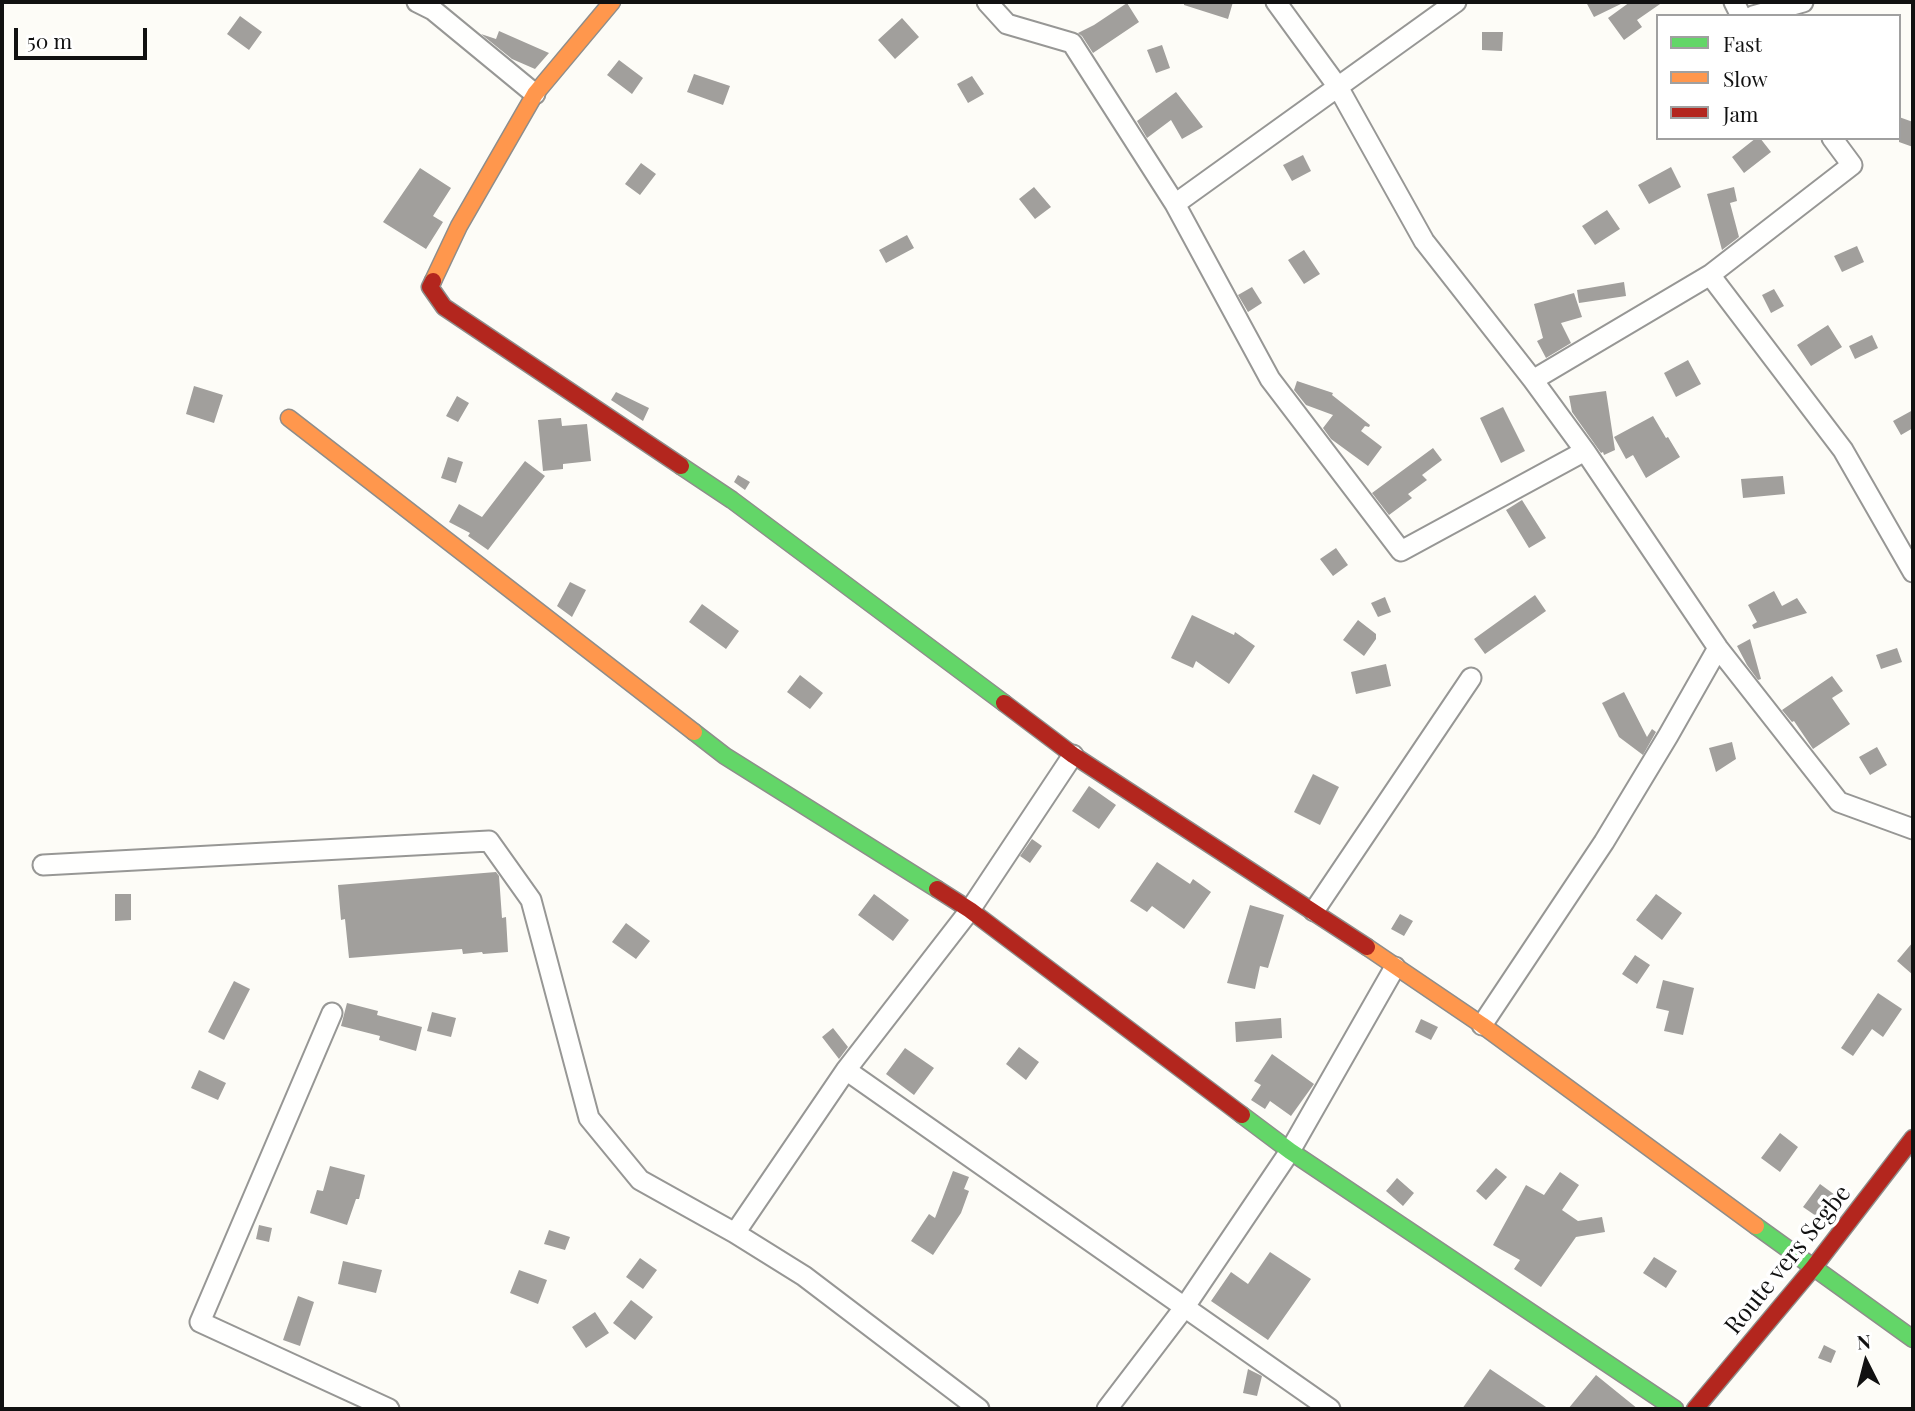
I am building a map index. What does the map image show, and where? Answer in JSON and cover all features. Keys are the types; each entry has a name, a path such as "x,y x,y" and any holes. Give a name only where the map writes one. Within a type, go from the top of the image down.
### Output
{"street":[{"path":"417,2 433,10 535,94"},
{"path":"612,2 535,94 459,226 430,287 444,307 732,500 1073,755 1314,911 1482,1025 1913,1339"},
{"path":"987,2 1007,24 1072,43 1175,204 1270,379 1401,551 1585,451"},
{"path":"1276,2 1338,87 1424,241 1585,451 1718,648 1839,802 1913,828"},
{"path":"1175,204 1456,2"},
{"path":"1760,14 1802,2"},
{"path":"1533,380 1710,275 1852,165 1833,140"},
{"path":"1710,275 1843,450 1913,572"},
{"path":"289,418 725,755 970,910 1290,1151 1675,1409"},
{"path":"1482,1025 1604,842 1718,648"},
{"path":"1314,911 1471,678"},
{"path":"735,1233 846,1070 970,910 1073,755"},
{"path":"43,865 489,841 531,900 589,1118 640,1180 735,1233 804,1276 979,1409"},
{"path":"1107,1409 1184,1308 1290,1151 1395,967"},
{"path":"332,1013 200,1322 389,1409"},
{"path":"846,1070 1330,1409"},
{"name":"Route vers Segbe","path":"1695,1409 1813,1268 1913,1138"}],"building":[{"path":"1184,2 1233,2 1228,19 1184,5"},
{"path":"1586,2 1625,2 1594,17"},
{"path":"1630,2 1663,2 1637,20 1642,27 1624,40 1608,18"},
{"path":"1127,3 1139,22 1093,53 1078,33"},
{"path":"240,16 262,32 249,50 227,34"},
{"path":"902,18 919,37 895,59 878,40"},
{"path":"499,31 549,53 535,69 512,59 481,34 496,39"},
{"path":"1482,32 1503,32 1502,51 1482,50"},
{"path":"1162,45 1170,68 1156,73 1147,50"},
{"path":"619,60 643,78 632,94 607,75"},
{"path":"694,74 730,86 723,105 687,92"},
{"path":"972,76 984,94 968,103 957,84"},
{"path":"1176,92 1203,127 1182,139 1171,120 1147,138 1137,121"},
{"path":"1901,118 1913,122 1913,147 1899,142"},
{"path":"1753,140 1762,140 1771,152 1744,173 1732,157"},
{"path":"1303,155 1311,171 1292,181 1283,165"},
{"path":"641,163 656,174 640,195 625,184"},
{"path":"1671,167 1681,187 1649,204 1638,185"},
{"path":"420,168 451,188 433,216 443,222 426,249 383,222"},
{"path":"1034,187 1051,207 1035,219 1019,199"},
{"path":"1734,187 1737,201 1730,203 1739,237 1722,250 1707,194"},
{"path":"1607,210 1620,229 1595,245 1582,226"},
{"path":"907,235 914,248 886,263 879,250"},
{"path":"1857,246 1864,262 1842,272 1834,256"},
{"path":"1304,250 1320,274 1304,284 1288,260"},
{"path":"1624,282 1626,296 1579,303 1577,290"},
{"path":"1252,287 1262,303 1248,312 1238,295"},
{"path":"1774,289 1784,306 1771,313 1762,295"},
{"path":"1574,293 1582,317 1561,323 1571,343 1546,358 1537,341 1543,338 1534,304"},
{"path":"1828,325 1842,347 1811,366 1797,345"},
{"path":"1872,335 1878,348 1855,359 1849,346"},
{"path":"1688,360 1701,384 1676,397 1664,373"},
{"path":"1297,381 1333,393 1332,395 1370,425 1361,431 1382,447 1368,466 1331,439 1323,428 1333,415 1306,405 1294,390"},
{"path":"194,386 223,395 214,423 186,414"},
{"path":"1606,391 1615,450 1604,455 1572,412 1569,396"},
{"path":"616,392 649,408 643,421 611,400"},
{"path":"457,396 469,403 458,422 446,416"},
{"path":"1503,407 1525,451 1501,463 1480,418"},
{"path":"1913,410 1913,428 1901,435 1893,421"},
{"path":"1653,416 1680,457 1646,478 1633,455 1626,459 1614,437"},
{"path":"561,418 562,426 587,424 591,461 563,464 563,469 543,471 538,420"},
{"path":"1433,448 1442,460 1422,475 1427,480 1408,494 1412,498 1389,515 1372,493"},
{"path":"448,457 463,462 456,483 441,478"},
{"path":"525,461 545,476 488,550 468,536 470,533 449,522 459,504 482,517"},
{"path":"738,475 750,482 745,490 734,482"},
{"path":"1783,476 1785,494 1743,498 1741,479"},
{"path":"1522,500 1546,538 1529,548 1506,510"},
{"path":"1336,548 1348,565 1333,576 1320,559"},
{"path":"570,582 586,590 572,617 557,606"},
{"path":"1774,591 1782,606 1797,598 1807,613 1754,629 1752,625 1757,622 1748,605"},
{"path":"1535,595 1546,611 1485,654 1474,639"},
{"path":"1385,597 1391,612 1378,617 1371,603"},
{"path":"702,604 739,631 726,649 689,622"},
{"path":"1192,615 1234,635 1235,632 1255,646 1229,684 1196,661 1193,668 1171,658"},
{"path":"1358,620 1376,634 1376,639 1364,656 1343,640"},
{"path":"1750,639 1761,679 1758,680 1737,646"},
{"path":"1897,648 1902,662 1881,669 1876,655"},
{"path":"1386,664 1391,686 1356,694 1351,672"},
{"path":"800,675 823,693 810,709 787,692"},
{"path":"1832,676 1843,691 1832,698 1850,724 1813,749 1794,721 1782,710"},
{"path":"1624,692 1647,737 1652,729 1656,732 1643,755 1619,737 1602,703"},
{"path":"1732,742 1736,759 1716,772 1709,748"},
{"path":"1877,747 1887,765 1870,775 1859,757"},
{"path":"1313,774 1339,787 1320,825 1294,812"},
{"path":"1089,786 1116,805 1099,829 1072,811"},
{"path":"1032,839 1042,846 1030,863 1020,856"},
{"path":"1157,862 1190,884 1193,879 1211,892 1184,929 1152,906 1147,912 1130,901"},
{"path":"496,872 499,876 502,918 506,917 508,952 463,954 462,949 349,958 345,919 341,920 338,885"},
{"path":"115,894 131,894 131,920 115,921"},
{"path":"874,894 909,920 893,941 858,915"},
{"path":"1656,894 1682,913 1662,940 1636,920"},
{"path":"1250,905 1284,915 1268,968 1260,966 1255,989 1227,983"},
{"path":"1400,914 1413,921 1404,936 1391,929"},
{"path":"626,923 650,941 636,959 612,942"},
{"path":"1913,942 1913,975 1897,961"},
{"path":"1635,955 1650,965 1637,984 1622,974"},
{"path":"1663,980 1694,988 1683,1035 1664,1031 1669,1011 1656,1008"},
{"path":"234,981 250,989 224,1040 208,1032"},
{"path":"1878,993 1902,1009 1883,1037 1872,1029 1853,1056 1841,1048"},
{"path":"347,1003 378,1011 377,1015 422,1027 416,1051 379,1040 380,1036 341,1026"},
{"path":"432,1012 456,1018 451,1037 427,1031"},
{"path":"1281,1018 1282,1038 1236,1042 1235,1022"},
{"path":"1421,1019 1438,1027 1431,1040 1415,1032"},
{"path":"833,1028 848,1047 839,1059 822,1037"},
{"path":"1019,1047 1039,1062 1026,1080 1006,1064"},
{"path":"905,1048 934,1068 914,1095 886,1074"},
{"path":"1272,1054 1314,1084 1291,1116 1270,1101 1265,1109 1251,1100 1261,1085 1254,1081"},
{"path":"199,1070 226,1083 218,1100 191,1088"},
{"path":"1780,1133 1798,1147 1780,1172 1761,1158"},
{"path":"330,1166 365,1175 359,1199 356,1199 347,1225 310,1213 317,1190 323,1191"},
{"path":"1496,1168 1507,1177 1486,1200 1476,1191"},
{"path":"953,1171 969,1177 964,1189 969,1191 961,1213 933,1255 911,1241 929,1214 935,1218"},
{"path":"1560,1172 1579,1185 1562,1210 1578,1221 1602,1217 1605,1232 1576,1237 1541,1287 1514,1269 1520,1260 1493,1245 1526,1185 1544,1195"},
{"path":"1397,1178 1414,1193 1403,1206 1386,1191"},
{"path":"1820,1184 1835,1195 1819,1218 1803,1207"},
{"path":"259,1225 272,1228 269,1242 256,1239"},
{"path":"549,1230 570,1237 565,1250 544,1244"},
{"path":"1270,1252 1311,1279 1268,1340 1211,1301 1231,1272 1248,1284"},
{"path":"1654,1257 1677,1271 1666,1288 1643,1273"},
{"path":"640,1258 657,1270 643,1289 626,1277"},
{"path":"343,1261 382,1270 376,1293 338,1284"},
{"path":"519,1270 547,1280 538,1304 510,1293"},
{"path":"298,1296 314,1302 300,1346 283,1340"},
{"path":"631,1300 653,1317 635,1340 613,1323"},
{"path":"595,1312 609,1333 586,1348 572,1327"},
{"path":"1824,1345 1836,1351 1831,1363 1818,1358"},
{"path":"1248,1369 1262,1376 1257,1396 1243,1393"},
{"path":"1490,1369 1549,1409 1462,1409"},
{"path":"1596,1375 1638,1409 1568,1409"}],"traffic: fast":[{"path":"681,466 732,500 1004,703"},
{"path":"694,732 725,756 937,889"},
{"path":"1242,1115 1290,1151 1675,1409"},
{"path":"1756,1226 1913,1339"}],"traffic: slow":[{"path":"433,281 459,226 535,94 612,2"},
{"path":"289,418 694,732"},
{"path":"1367,947 1482,1025 1756,1226"}],"traffic: jam":[{"path":"433,281 430,287 444,307 681,466"},
{"path":"1004,703 1073,755 1367,947"},
{"path":"937,889 970,910 1242,1115"},
{"path":"1695,1409 1813,1268 1913,1138"}]}
